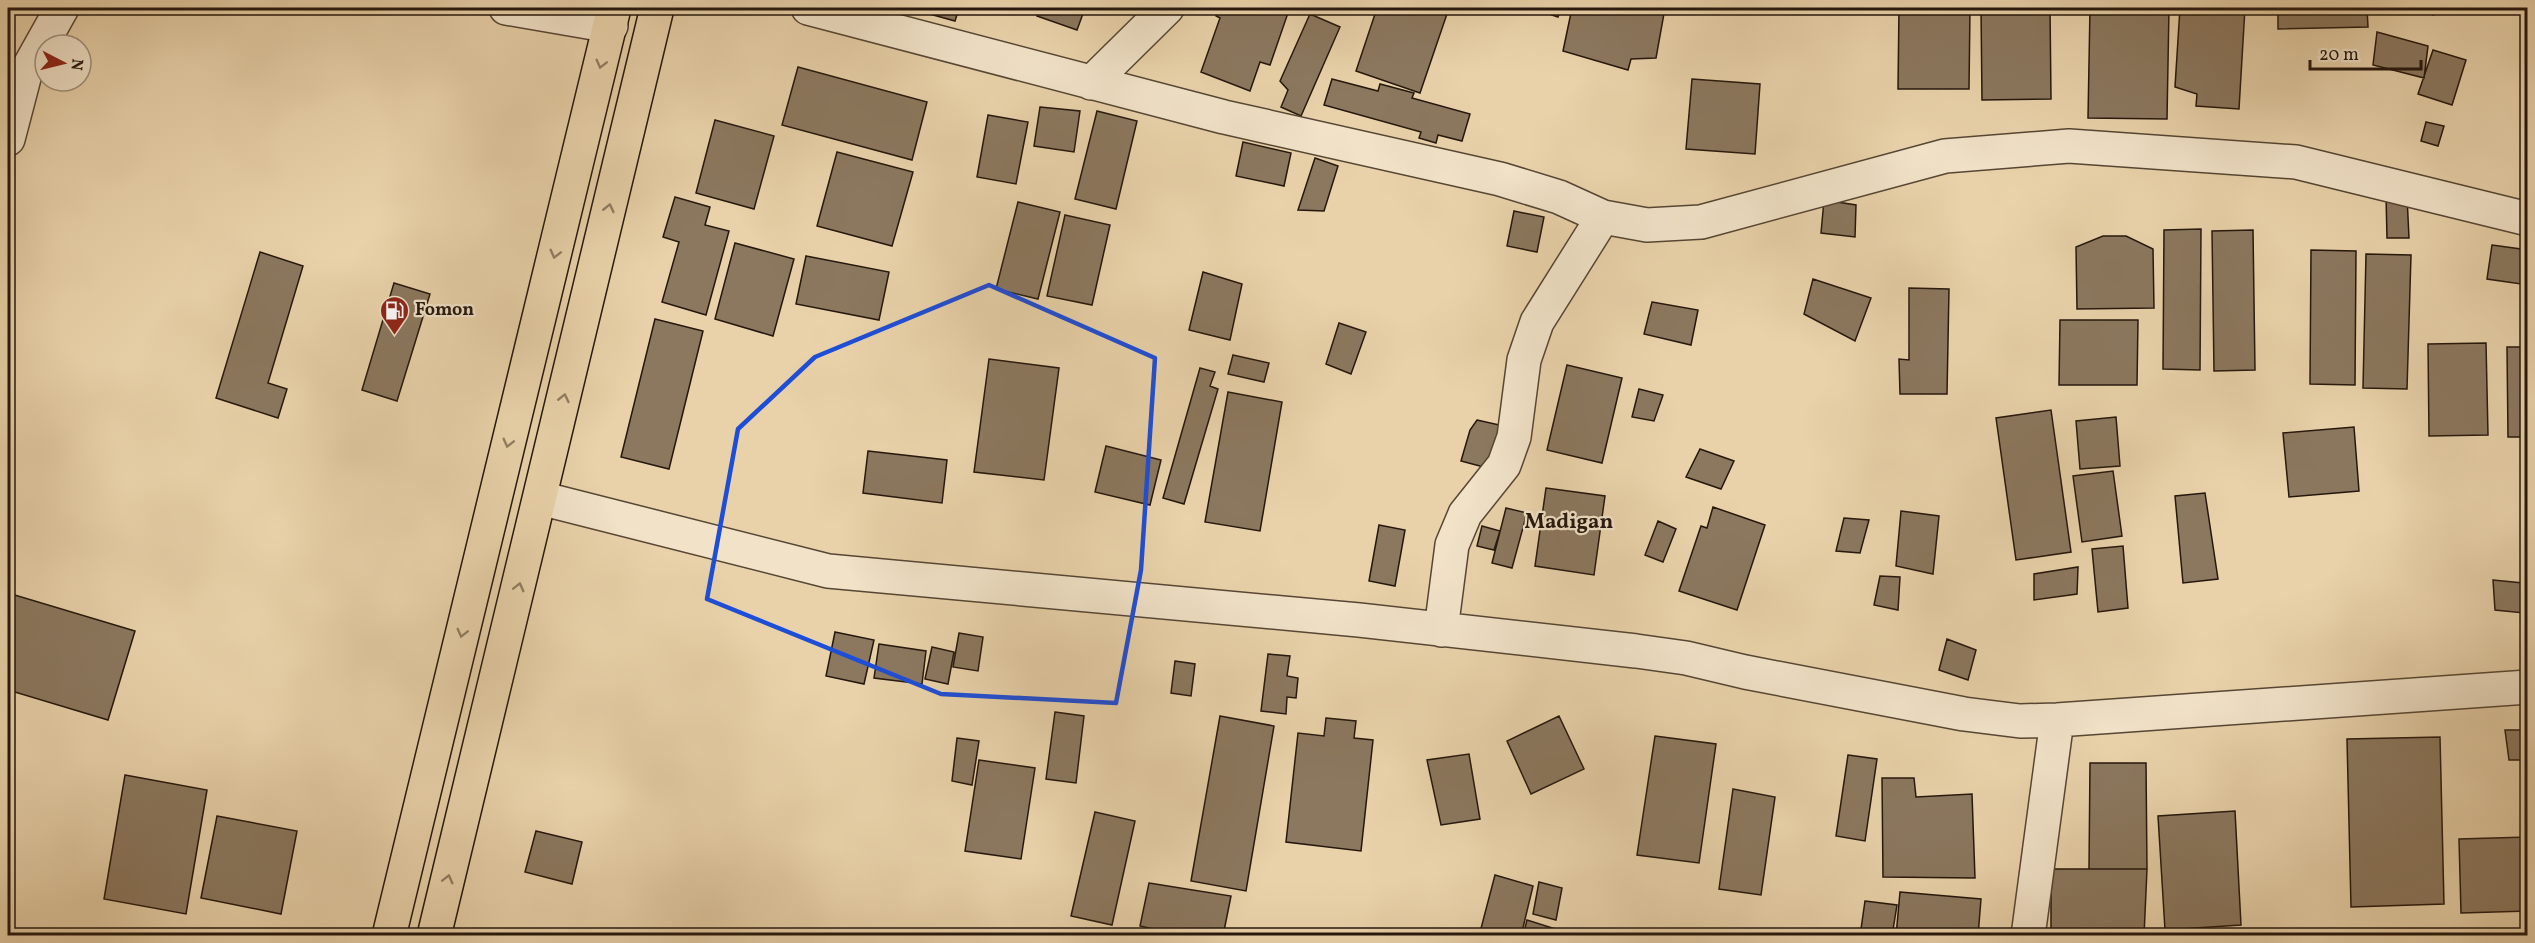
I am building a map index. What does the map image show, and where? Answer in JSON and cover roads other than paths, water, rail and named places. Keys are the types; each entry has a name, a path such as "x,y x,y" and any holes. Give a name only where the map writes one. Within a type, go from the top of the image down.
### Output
{"main road":[{"path":"434,936 657,8"},
{"path":"388,936 613,16"}],"street":[{"path":"8,139 16,70 62,8"},
{"path":"506,8 613,16"},
{"path":"808,8 1224,117 1500,179 1559,197 1603,218 1647,225 1701,222 1945,156 2069,146 2296,162 2528,219"},
{"path":"1091,83 1167,8"},
{"path":"1441,630 1452,545 1465,514 1504,465 1514,436 1524,360 1538,322 1603,218"},
{"path":"540,498 828,571 1441,630 1686,658 1745,672 1964,714 2020,721 2528,687"},
{"path":"2028,936 2057,720"}],"place":[{"name":"Fomon","path":"394,336"}],"district":[{"name":"Madigan","path":"1569,522"}]}
